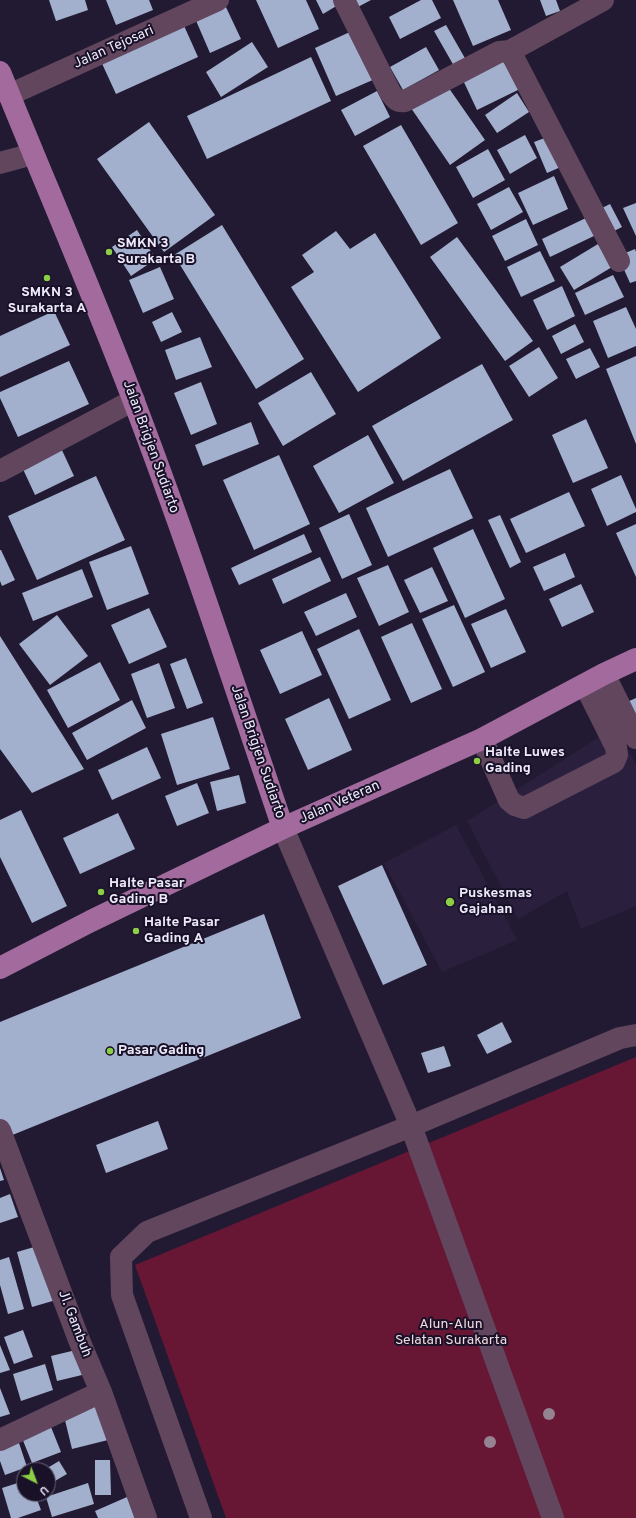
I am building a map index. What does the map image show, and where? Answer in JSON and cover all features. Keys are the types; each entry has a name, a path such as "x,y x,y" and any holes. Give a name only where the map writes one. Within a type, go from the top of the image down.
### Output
{"main road":[{"name":"Jalan Brigjen Sudiarto","path":"0,72 33,154 76,253 134,400 211,614 283,828"},
{"name":"Jalan Veteran","path":"0,968 90,921 283,828 482,739 604,674 636,659"}],"street":[{"name":"Jalan Tejosari","path":"9,95 218,0"},
{"path":"344,0 390,92 395,99 400,102 405,101 499,52 510,51 603,0"},
{"path":"510,51 619,261"},
{"path":"0,163 33,154"},
{"path":"0,471 134,400"},
{"path":"604,674 636,738"},
{"path":"482,739 509,800 515,805 524,808 614,762 617,755 616,747 585,685"},
{"path":"283,828 411,1126 553,1518"},
{"path":"201,1518 122,1295 121,1257 147,1232 411,1126 620,1038 636,1035"},
{"name":"Jl. Gambuh","path":"0,1130 76,1332 101,1392 146,1518"},
{"path":"0,1440 101,1392"}],"shaded area":[{"path":"615,727 636,764 636,906 581,929 567,891 518,919 467,821"},
{"name":"Puskesmas Gajahan","path":"456,825 517,940 442,972 384,863"}],"green space":[{"name":"Alun-Alun Selatan Surakarta","path":"636,1057 636,1518 226,1518 135,1265"}],"building":[{"path":"49,0 85,0 88,10 56,21"},
{"path":"106,0 149,0 153,10 116,25"},
{"path":"256,0 306,0 319,29 278,48"},
{"path":"316,0 335,0 338,5 323,14"},
{"path":"352,0 371,0 356,8"},
{"path":"421,0 432,0 441,18 400,39 389,17"},
{"path":"453,0 498,0 511,30 473,46"},
{"path":"540,0 556,0 560,11 546,16"},
{"path":"224,3 241,39 210,53 194,16"},
{"path":"181,19 198,57 116,94 99,57"},
{"path":"446,25 466,60 454,66 434,31"},
{"path":"352,31 375,79 336,96 315,48"},
{"path":"252,42 268,67 221,97 206,72"},
{"path":"426,47 439,70 403,90 390,67"},
{"path":"509,56 524,87 477,110 462,78"},
{"path":"311,57 331,101 207,159 187,116"},
{"path":"446,84 485,140 450,165 411,108"},
{"path":"377,91 390,117 355,136 341,110"},
{"path":"517,93 529,112 497,133 485,115"},
{"path":"149,122 215,215 164,252 97,159"},
{"path":"401,125 458,223 421,245 363,146"},
{"path":"525,135 537,158 510,174 497,150"},
{"path":"550,136 563,166 547,173 534,142"},
{"path":"488,149 505,180 473,198 456,167"},
{"path":"554,176 568,209 533,225 518,193"},
{"path":"509,187 523,212 491,230 477,204"},
{"path":"636,203 636,236 623,208"},
{"path":"610,204 622,227 606,235 594,212"},
{"path":"588,217 596,235 550,257 542,239"},
{"path":"526,219 538,245 505,261 492,236"},
{"path":"222,225 304,359 256,389 174,255"},
{"path":"137,230 156,259 131,276 112,247"},
{"path":"336,231 350,249 375,233 441,338 358,392 291,287 314,272 302,255"},
{"path":"457,237 533,341 505,361 430,257"},
{"path":"598,244 612,267 574,290 560,267"},
{"path":"635,249 636,281 630,283 618,256"},
{"path":"540,251 555,281 521,297 507,267"},
{"path":"160,267 174,299 143,313 129,280"},
{"path":"613,275 624,297 585,315 575,293"},
{"path":"562,286 575,316 547,330 533,300"},
{"path":"626,307 636,329 636,346 608,358 593,321"},
{"path":"54,311 70,345 0,377 0,336"},
{"path":"172,312 182,332 161,342 152,322"},
{"path":"575,324 584,342 561,354 552,336"},
{"path":"200,337 212,367 176,380 165,350"},
{"path":"539,347 558,378 529,397 509,366"},
{"path":"590,348 600,367 576,379 566,359"},
{"path":"636,356 636,444 606,369"},
{"path":"69,361 89,404 18,437 0,398 0,392"},
{"path":"482,364 513,420 403,481 372,426"},
{"path":"311,372 336,414 283,446 258,403"},
{"path":"201,382 217,424 191,435 174,393"},
{"path":"586,419 608,468 573,483 552,435"},
{"path":"251,422 259,444 203,466 195,445"},
{"path":"368,435 394,483 339,513 313,466"},
{"path":"61,448 74,476 35,495 22,467"},
{"path":"279,455 310,524 254,550 223,480"},
{"path":"450,469 473,518 388,557 366,508"},
{"path":"621,475 636,512 607,526 591,489"},
{"path":"96,476 125,540 37,580 8,516"},
{"path":"569,492 585,526 526,553 510,519"},
{"path":"349,514 372,565 342,579 319,528"},
{"path":"500,515 521,562 510,568 488,520"},
{"path":"636,524 636,577 616,533"},
{"path":"473,529 505,599 465,618 433,548"},
{"path":"304,534 312,552 239,585 231,568"},
{"path":"131,546 149,594 107,610 89,562"},
{"path":"0,550 15,580 2,586 0,581"},
{"path":"565,553 575,577 544,591 533,567"},
{"path":"320,557 331,581 283,604 272,579"},
{"path":"388,565 409,612 379,626 357,578"},
{"path":"432,567 448,601 420,613 404,580"},
{"path":"82,569 93,597 33,621 22,593"},
{"path":"581,584 594,612 562,627 549,599"},
{"path":"346,593 357,617 316,636 304,612"},
{"path":"454,605 485,672 453,687 422,619"},
{"path":"149,608 167,647 129,664 111,625"},
{"path":"506,609 526,652 491,668 471,624"},
{"path":"57,615 88,656 50,685 19,644"},
{"path":"412,623 442,689 411,703 381,637"},
{"path":"359,629 391,700 349,719 317,649"},
{"path":"302,631 322,675 280,694 260,650"},
{"path":"0,636 84,769 32,793 0,749"},
{"path":"186,658 203,703 187,709 170,664"},
{"path":"100,662 120,700 68,728 47,690"},
{"path":"159,663 175,708 147,718 131,674"},
{"path":"329,698 352,750 308,770 285,719"},
{"path":"636,698 636,719 627,702"},
{"path":"132,700 146,728 87,760 72,733"},
{"path":"213,717 230,769 177,785 161,734"},
{"path":"147,747 161,778 112,800 98,770"},
{"path":"239,775 246,803 217,811 210,782"},
{"path":"197,783 209,813 177,826 165,796"},
{"path":"21,810 67,906 32,923 0,857 0,820"},
{"path":"118,813 135,849 80,874 63,838"},
{"path":"382,865 427,965 383,985 338,886"},
{"name":"Pasar Gading","path":"264,914 301,1018 5,1138 0,1124 0,1022"},
{"path":"502,1022 512,1042 487,1054 477,1035"},
{"path":"444,1046 451,1066 428,1073 421,1053"},
{"path":"158,1121 168,1149 106,1173 96,1145"},
{"path":"0,1168 4,1180 0,1181"},
{"path":"10,1194 18,1217 0,1223 0,1198"},
{"path":"41,1245 56,1300 32,1307 17,1252"},
{"path":"9,1257 24,1309 8,1314 0,1285 0,1260"},
{"path":"23,1330 33,1357 14,1364 4,1337"},
{"path":"0,1345 10,1370 0,1373"},
{"path":"76,1350 82,1375 57,1381 51,1356"},
{"path":"45,1364 53,1390 21,1401 13,1374"},
{"path":"0,1388 10,1414 0,1417"},
{"path":"99,1404 108,1440 72,1449 63,1412"},
{"path":"49,1422 61,1452 32,1462 20,1433"},
{"path":"18,1440 25,1462 16,1462 16,1471 5,1475 0,1461 0,1447"},
{"path":"95,1460 110,1460 111,1495 95,1495"},
{"path":"59,1461 67,1474 56,1480 56,1463"},
{"path":"88,1483 94,1504 52,1517 48,1502 56,1502 56,1494"},
{"path":"16,1484 16,1502 38,1502 41,1510 18,1518 11,1518 2,1488"},
{"path":"127,1497 135,1518 98,1518 95,1511"}],"place":[{"name":"SMKN 3 Surakarta B","path":"109,252"},
{"name":"SMKN 3 Surakarta A","path":"47,278"},
{"name":"Halte Luwes Gading","path":"477,761"},
{"name":"Halte Pasar Gading B","path":"101,892"},
{"name":"Puskesmas Gajahan","path":"450,902"},
{"name":"Halte Pasar Gading A","path":"136,931"},
{"name":"Pasar Gading","path":"110,1051"}]}
